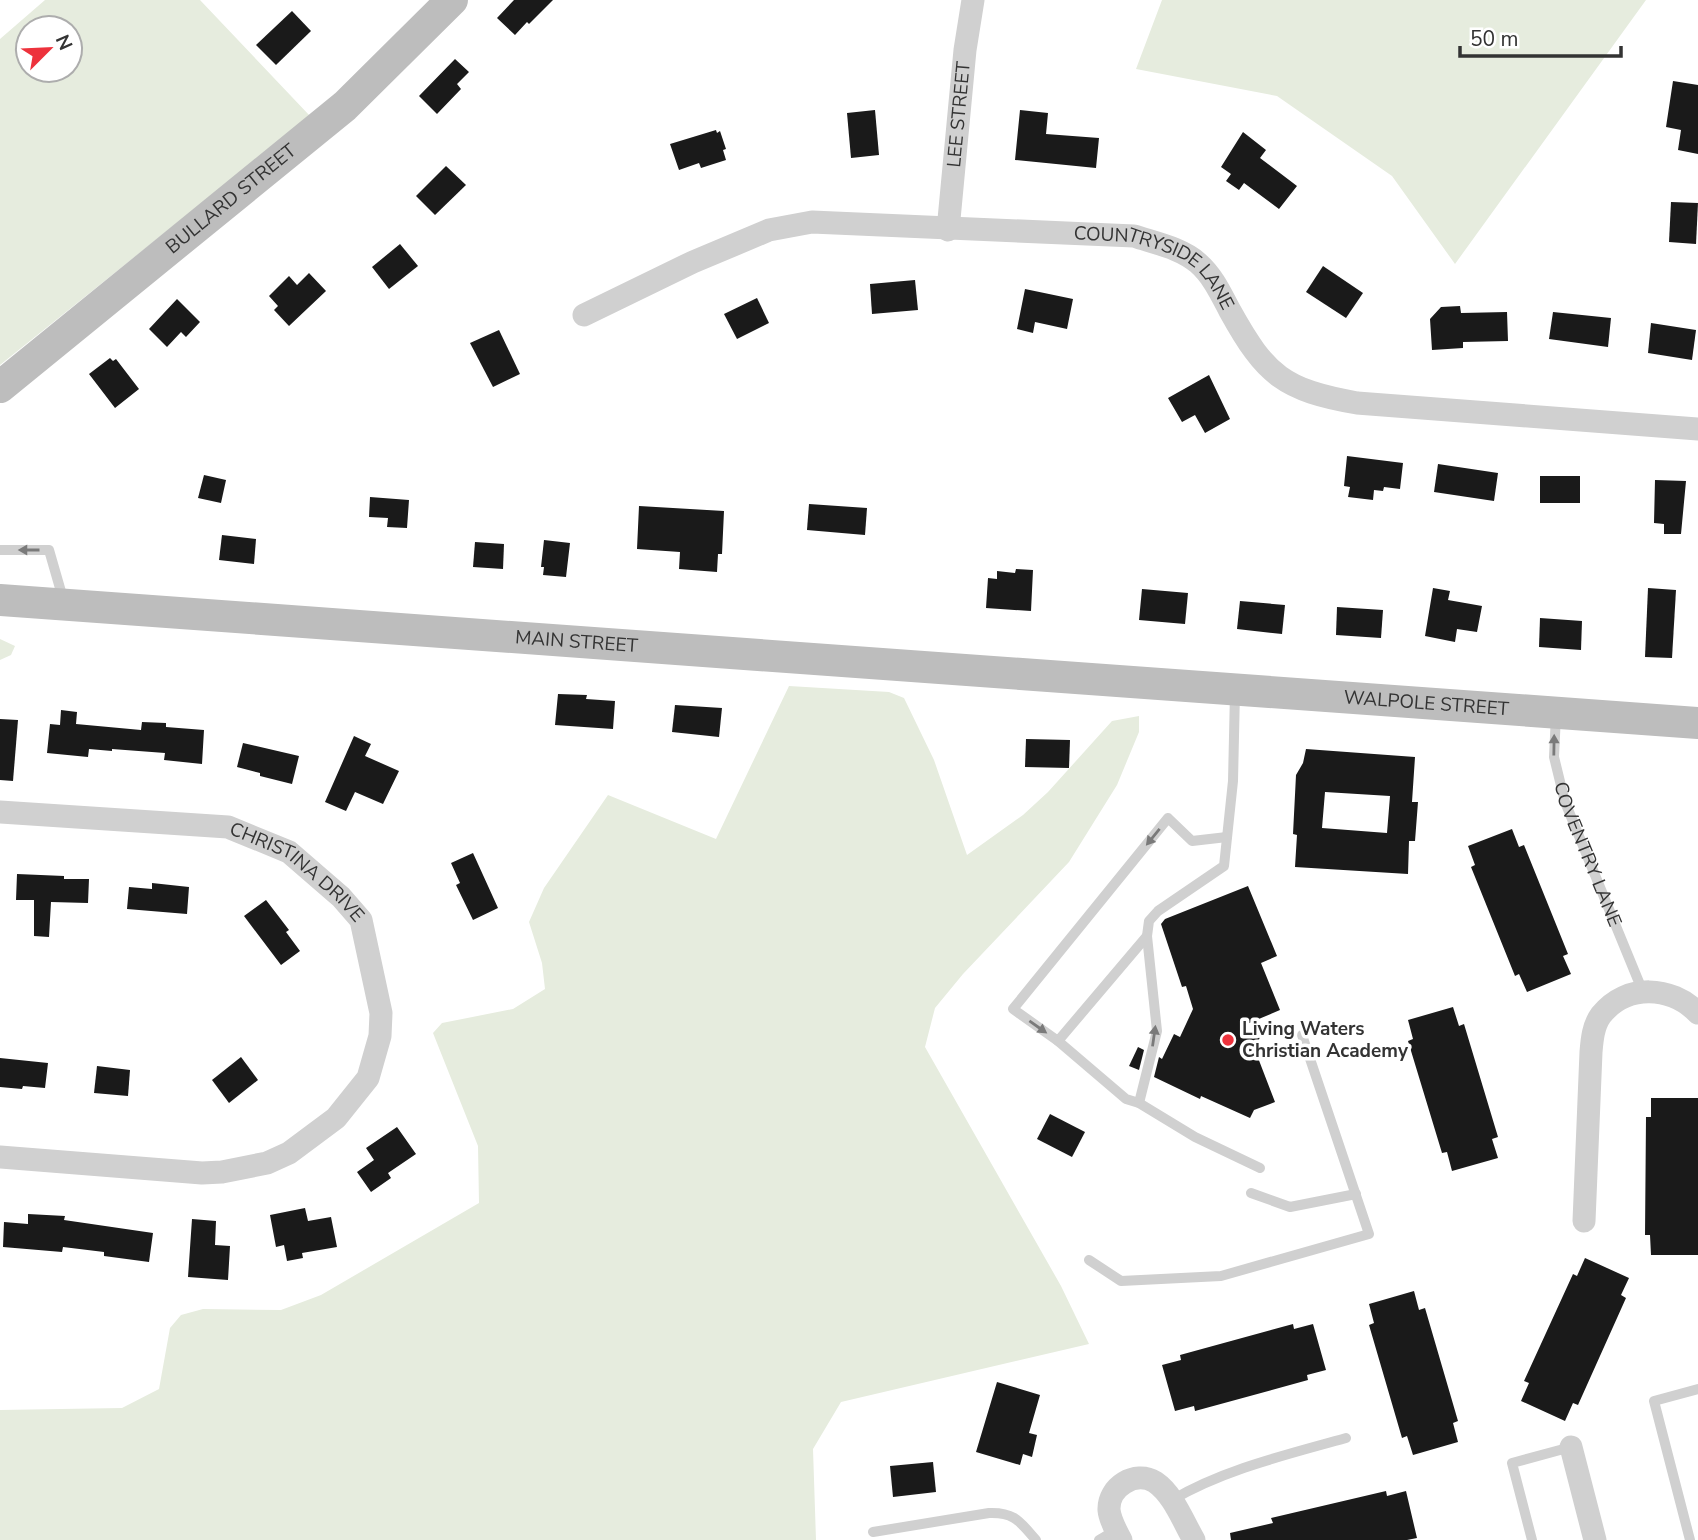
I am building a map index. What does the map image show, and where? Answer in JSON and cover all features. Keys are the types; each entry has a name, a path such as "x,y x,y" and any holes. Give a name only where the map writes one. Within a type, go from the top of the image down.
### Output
{"main road":[{"name":"BULLARD STREET","path":"0,387 345,106 453,0"},
{"name":"MAIN STREET","path":"0,600 1153,684"},
{"name":"WALPOLE STREET","path":"1153,684 1698,723"}],"street":[{"name":"LEE STREET","path":"948,230 965,50 973,0"},
{"name":"COUNTRYSIDE LANE","path":"584,314 693,262 769,230 812,222 1134,236 1171,248 1196,261 1213,279 1259,360 1286,382 1320,396 1357,402 1698,429"},
{"name":"CHRISTINA DRIVE","path":"0,812 228,827 289,852 341,897 361,920 381,1013 380,1036 368,1078 336,1118 315,1136 267,1163 202,1173 0,1157"},
{"path":"1584,1221 1593,1031 1600,1016 1612,1005 1643,992 1659,991 1689,1003 1698,1013"},
{"path":"1571,1447 1595,1540"},
{"path":"1112,1537 1110,1510 1111,1498 1116,1489 1135,1478 1146,1478 1162,1488 1172,1500 1194,1540"}],"lane":[{"path":"0,550 49,550 65,605"},
{"path":"1139,1102 1157,1031 1147,936 1149,921 1224,866 1233,780 1235,690"},
{"name":"COVENTRY LANE","path":"1556,712 1554,757 1561,790 1643,992"},
{"path":"1227,837 1192,841 1168,818 1013,1009 1058,1041 1126,1099 1139,1102 1195,1138 1260,1168"},
{"path":"1058,1041 1147,936"},
{"path":"1089,1260 1121,1281 1221,1276 1369,1234 1302,1035"},
{"path":"1251,1193 1290,1207 1356,1194"},
{"path":"1690,1540 1654,1401 1698,1389"},
{"path":"1172,1500 1211,1479 1346,1438"},
{"path":"1532,1540 1512,1463 1571,1447"},
{"path":"873,1532 1002,1513 1020,1522 1036,1540"}],"shaded area":[{"path":"45,0 200,0 310,116 0,365 0,39 14,27 14,84 84,84 84,14 29,14"},
{"path":"1162,0 1646,0 1455,264 1392,176 1277,96 1136,69"},
{"path":"0,639 15,646 11,655 0,660"},
{"path":"789,686 889,692 904,698 934,760 967,855 1023,815 1048,792 1112,721 1139,716 1139,732 1117,785 1069,862 963,974 935,1008 925,1047 1061,1286 1089,1344 841,1402 813,1449 816,1540 0,1540 0,1410 122,1408 159,1389 170,1328 181,1315 203,1309 281,1310 321,1295 479,1203 478,1146 433,1033 442,1023 513,1009 545,989 542,963 529,922 544,888 608,795 716,839"}],"building":[{"path":"514,0 553,0 515,35 497,18"},
{"path":"292,11 311,31 276,65 256,45"},
{"path":"455,59 469,72 457,84 461,89 437,114 419,96"},
{"path":"1673,81 1698,85 1698,154 1678,150 1681,130 1666,127"},
{"path":"875,110 879,155 851,158 847,113"},
{"path":"1020,110 1048,113 1046,134 1099,138 1096,168 1015,160"},
{"path":"716,130 717,133 720,131 726,149 723,150 726,160 701,168 699,163 679,170 670,144"},
{"path":"1243,132 1266,150 1260,158 1297,186 1279,209 1244,183 1239,190 1226,181 1231,174 1221,167"},
{"path":"446,166 466,185 435,215 416,196"},
{"path":"1671,202 1698,203 1696,244 1669,242"},
{"path":"400,244 418,266 389,289 372,267"},
{"path":"1323,266 1363,293 1346,318 1306,292"},
{"path":"309,273 326,291 289,326 274,310 278,306 269,296 289,276 297,285"},
{"path":"915,280 918,310 872,314 870,284"},
{"path":"1025,289 1073,299 1067,329 1035,322 1033,333 1017,329"},
{"path":"757,298 769,323 737,339 724,314"},
{"path":"177,299 200,322 186,337 181,332 167,347 149,329"},
{"path":"1460,306 1461,313 1507,312 1508,341 1463,342 1463,348 1432,350 1430,319 1441,307"},
{"path":"1553,312 1611,318 1608,347 1549,339"},
{"path":"1651,323 1696,330 1692,360 1648,353"},
{"path":"499,330 520,374 493,387 470,343"},
{"path":"110,358 113,361 116,359 139,389 115,408 89,374"},
{"path":"1209,375 1230,419 1205,433 1195,415 1182,422 1168,398"},
{"path":"1347,456 1403,463 1400,489 1384,487 1383,491 1374,490 1373,500 1348,497 1350,487 1344,486"},
{"path":"1438,464 1498,473 1494,501 1434,492"},
{"path":"204,475 226,480 221,503 198,498"},
{"path":"1540,476 1580,476 1580,503 1540,503"},
{"path":"1655,480 1686,481 1681,534 1664,534 1664,524 1654,523"},
{"path":"370,497 409,500 407,528 387,527 388,518 369,517"},
{"path":"809,504 867,508 865,535 807,530"},
{"path":"639,506 724,511 722,554 718,554 717,572 679,569 680,552 637,549"},
{"path":"222,535 256,539 254,564 219,560"},
{"path":"544,540 570,543 566,577 543,575 544,567 541,567"},
{"path":"475,542 504,544 503,569 473,567"},
{"path":"1016,569 1033,570 1031,611 986,608 988,578 997,579 997,571 1015,573"},
{"path":"1433,588 1450,591 1448,600 1482,606 1477,632 1457,629 1455,642 1425,636"},
{"path":"1648,588 1676,590 1672,658 1645,657"},
{"path":"1142,589 1188,593 1185,624 1139,620"},
{"path":"1240,601 1285,605 1282,634 1237,629"},
{"path":"1337,607 1383,610 1381,638 1336,635"},
{"path":"1540,618 1582,621 1581,650 1539,647"},
{"path":"558,694 587,695 586,699 615,701 613,729 555,725"},
{"path":"675,705 722,708 719,737 672,732"},
{"path":"61,710 77,712 76,724 141,730 142,722 166,723 166,727 204,730 202,764 164,760 165,753 112,749 89,749 88,757 47,753 50,724 60,725"},
{"path":"0,719 18,720 13,781 0,780"},
{"path":"354,736 371,744 365,756 399,771 383,804 355,792 346,811 325,802"},
{"path":"1026,739 1070,740 1069,768 1025,767"},
{"path":"243,743 299,756 292,784 237,767"},
{"path":"1306,749 1415,757 1412,802 1418,802 1415,841 1409,841 1408,874 1295,867 1297,835 1293,834 1296,775 1303,763","holes":["1325,792 1390,796 1387,833 1322,828"]},
{"path":"1512,829 1519,847 1524,845 1568,954 1563,956 1571,974 1527,992 1519,974 1515,976 1471,867 1475,865 1468,846"},
{"path":"473,853 498,908 473,920 456,885 460,883 451,863"},
{"path":"17,874 89,879 88,903 51,902 49,937 34,936 34,900 16,900"},
{"path":"152,883 189,887 187,914 127,909 129,887 152,889"},
{"path":"1248,886 1277,956 1261,963 1280,1010 1240,1027 1260,1037 1255,1050 1275,1102 1254,1110 1250,1118 1201,1096 1200,1099 1154,1077 1159,1057 1162,1059 1174,1034 1180,1037 1193,1009 1186,986 1182,987 1161,924 1165,919"},
{"path":"266,900 289,930 286,932 300,951 281,965 244,916"},
{"path":"1453,1007 1459,1026 1464,1024 1498,1137 1492,1139 1498,1158 1452,1171 1447,1152 1442,1153 1408,1041 1413,1039 1408,1020"},
{"path":"1138,1047 1144,1050 1139,1070 1129,1066"},
{"path":"241,1057 258,1080 229,1103 212,1080"},
{"path":"0,1058 48,1063 45,1088 0,1087"},
{"path":"97,1066 130,1070 128,1096 94,1093"},
{"path":"1651,1098 1698,1098 1698,1255 1651,1255 1650,1235 1645,1235 1646,1117 1651,1117"},
{"path":"1050,1114 1085,1132 1072,1157 1037,1139"},
{"path":"397,1127 416,1154 388,1173 391,1178 371,1192 357,1172 374,1160 366,1148"},
{"path":"305,1208 308,1221 331,1217 337,1247 302,1253 303,1258 287,1261 284,1245 276,1247 270,1215"},
{"path":"28,1214 65,1216 64,1220 153,1233 149,1262 104,1256 104,1252 63,1247 62,1252 3,1247 4,1222 28,1224"},
{"path":"192,1219 216,1221 215,1245 230,1246 228,1280 188,1277"},
{"path":"1585,1258 1629,1278 1621,1295 1626,1298 1578,1405 1573,1403 1565,1421 1521,1401 1529,1383 1524,1381 1573,1274 1577,1276"},
{"path":"1414,1291 1419,1310 1425,1308 1458,1421 1453,1423 1458,1442 1413,1455 1407,1436 1402,1438 1369,1325 1374,1323 1369,1304"},
{"path":"1293,1324 1294,1329 1313,1324 1326,1370 1307,1375 1308,1380 1195,1411 1194,1406 1175,1411 1162,1365 1181,1360 1180,1355"},
{"path":"997,1382 1040,1395 1029,1433 1037,1435 1032,1457 1023,1454 1020,1465 976,1452"},
{"path":"933,1462 936,1492 893,1497 890,1466"},
{"path":"1386,1491 1387,1496 1406,1491 1417,1538 1231,1540 1230,1533 1273,1523 1271,1518"}],"place":[{"name":"Living Waters Christian Academy","path":"1228,1040"}]}
